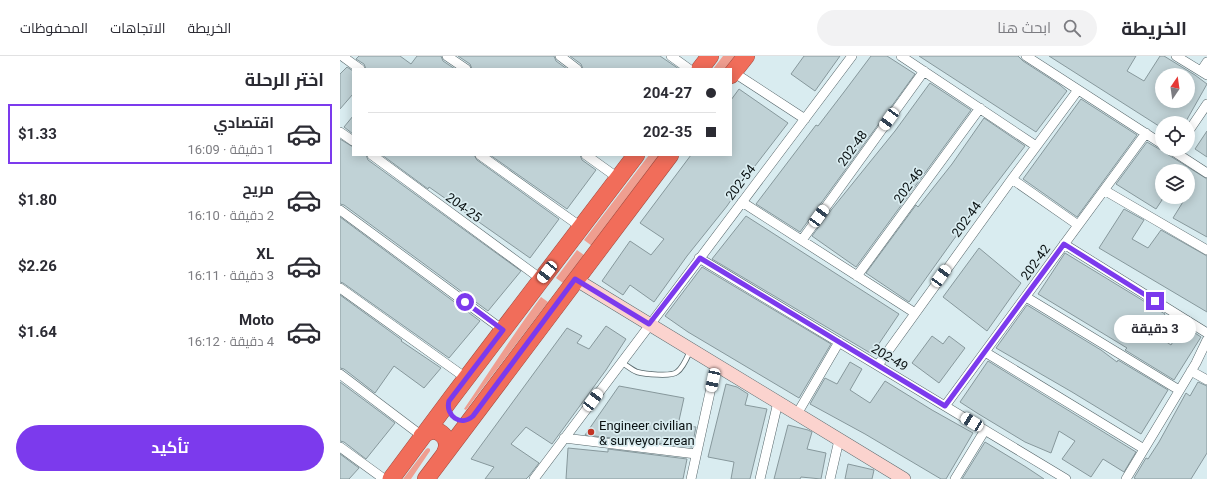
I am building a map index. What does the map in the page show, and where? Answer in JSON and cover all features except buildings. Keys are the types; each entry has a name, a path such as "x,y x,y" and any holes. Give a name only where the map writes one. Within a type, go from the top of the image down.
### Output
{"highway":[{"path":"701,68 710,56"},
{"path":"732,74 746,56"},
{"path":"391,479 422,436 635,156"},
{"path":"426,479 575,279 669,156"},
{"path":"452,397 448,408 454,417 460,420 465,420 473,416"},
{"path":"422,436 432,431 441,433 448,444 445,453"}],"street":[{"path":"342,56 359,68"},
{"path":"448,56 465,68"},
{"path":"560,56 577,68"},
{"path":"671,56 688,68"},
{"name":"202-54","path":"534,479 649,324 852,56"},
{"path":"902,56 1036,146"},
{"path":"1026,56 1155,139"},
{"path":"1176,56 1204,73 1207,62"},
{"name":"202-48","path":"802,240 924,71"},
{"path":"732,74 805,119"},
{"name":"202-44","path":"878,365 915,312 1078,90"},
{"path":"1195,122 1207,104"},
{"name":"202-46","path":"857,276 980,108"},
{"path":"340,132 352,140"},
{"name":"202-42","path":"945,406 1146,133"},
{"name":"204-25","path":"373,156 541,279"},
{"path":"481,156 581,227"},
{"path":"587,156 618,178"},
{"path":"1183,156 1207,173"},
{"path":"1012,179 1078,225"},
{"path":"1104,190 1207,250"},
{"path":"742,202 915,312"},
{"path":"340,210 503,330"},
{"path":"1064,244 1207,333"},
{"name":"202-49","path":"700,258 1066,479"},
{"path":"575,279 902,478"},
{"path":"340,288 466,378"},
{"path":"1026,297 1179,390"},
{"path":"1126,479 1191,371 1207,340"},
{"path":"797,414 839,342"},
{"path":"985,352 1144,449"},
{"path":"691,479 716,365"},
{"path":"1191,371 1207,380"},
{"path":"340,374 422,436"},
{"path":"760,479 778,402"},
{"path":"955,479 985,430"},
{"path":"564,438 696,454"},
{"path":"830,479 839,440"},
{"path":"340,447 384,479"}],"lane":[{"path":"621,362 636,371 650,375 673,374 677,372 684,364 691,350"}],"shaded area":[{"path":"723,56 735,56 726,68 714,68"},
{"path":"648,156 659,156 592,246 584,240"},
{"path":"577,250 584,255 563,283 556,278"},
{"path":"541,297 548,302 466,410 464,409 512,338"},
{"path":"428,448 430,451 411,479 403,479 426,449"}],"place":[{"name":"Engineer civilian & surveyor zrean","path":"591,432"}],"route":[{"path":"465,302 503,330 449,401 448,408 452,416 460,420 467,420 473,416 575,279 649,324 700,258 945,406 1064,244 1155,301"}]}
